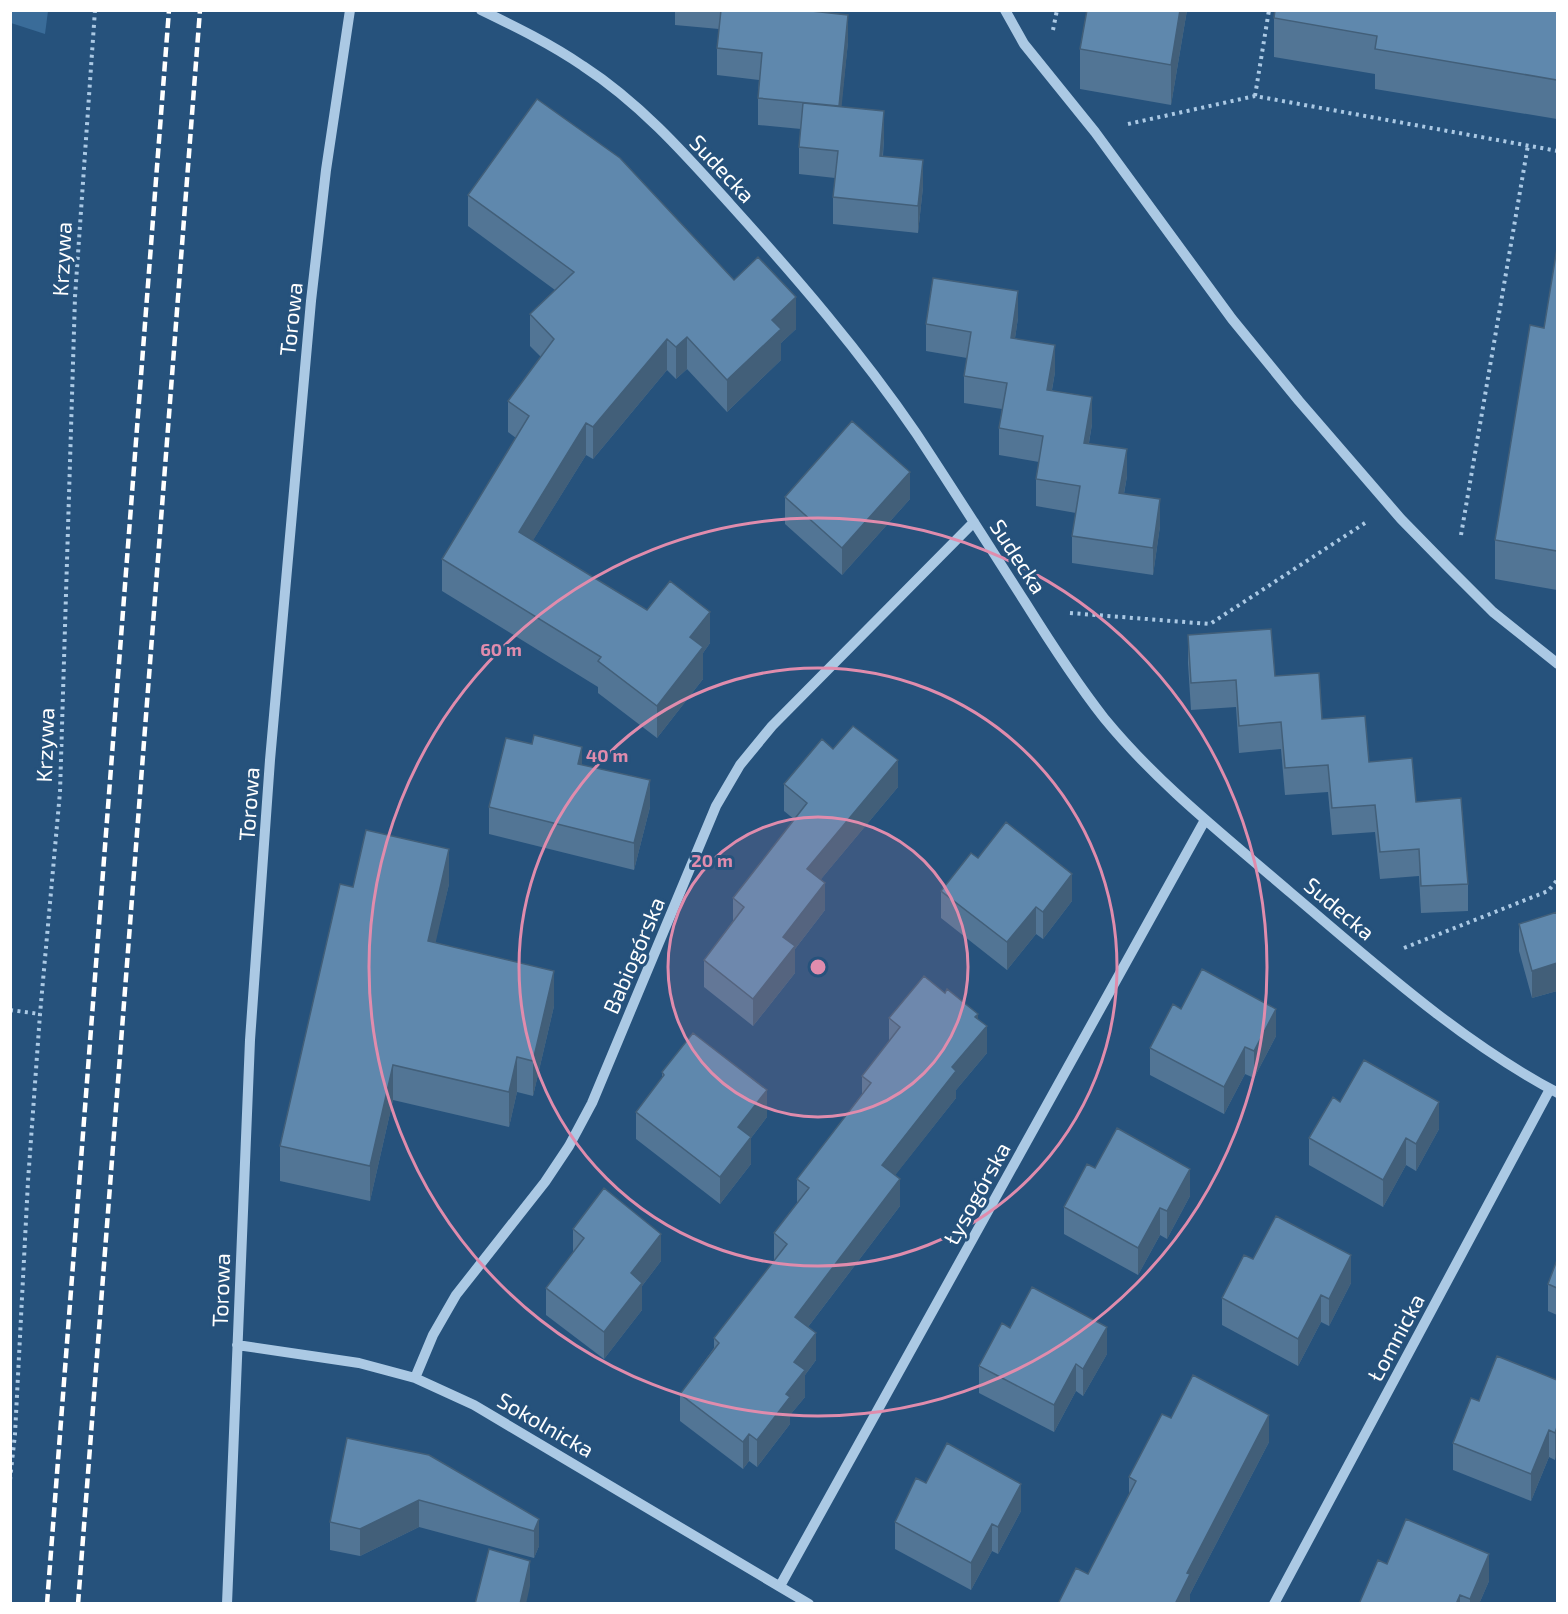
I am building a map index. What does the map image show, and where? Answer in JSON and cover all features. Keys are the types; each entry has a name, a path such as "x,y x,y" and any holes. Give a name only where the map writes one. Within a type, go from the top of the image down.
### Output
{"street":[{"name":"Torowa","path":"227,1604 250,1040 272,736 311,301 326,170 350,10"},
{"name":"Sudecka","path":"481,10 530,33 585,66 634,105 678,147 774,252 854,346 915,431 1058,654 1104,717 1152,772 1205,820 1424,1003 1486,1049 1554,1091"},
{"path":"1005,10 1024,44 1095,132 1232,318 1299,401 1390,506 1455,574 1493,612 1557,664"},
{"name":"Babiogórska","path":"415,1378 433,1335 456,1295 545,1182 569,1146 592,1103 717,806 741,765 772,726 974,522"},
{"name":"Łysogórska","path":"780,1586 1205,820"},
{"name":"Łomnicka","path":"1274,1604 1554,1091"},
{"name":"Sokolnicka","path":"237,1345 359,1363 415,1378 474,1405 809,1604"}],"path":[{"name":"Krzywa","path":"10,1480 15,1434 28,1181 40,1014 60,792 75,297 95,10"},
{"path":"1255,96 1269,10"},
{"path":"1095,132 1255,96 1557,151"},
{"path":"1455,574 1528,145"},
{"path":"1030,610 1210,624 1390,506"},
{"path":"1371,960 1548,891 1557,879"},
{"path":"10,1010 40,1014"}],"shaded area":[{"path":"11,10 48,11 45,34 11,23"}],"building":[{"path":"721,10 802,10 848,15 839,106 758,98 762,53 717,48"},
{"path":"1087,10 1180,10 1171,65 1080,49"},
{"path":"1275,10 1557,10 1557,80 1375,49 1377,36 1274,18"},
{"path":"537,99 620,158 734,280 758,257 796,297 772,320 781,329 727,380 687,337 676,347 667,339 593,427 586,423 519,532 647,610 670,581 710,612 690,637 703,647 657,706 598,661 601,657 442,559 529,416 508,401 554,339 530,314 574,272 468,195"},
{"path":"803,103 884,111 880,156 923,160 918,206 833,197 838,151 799,147"},
{"path":"1557,248 1557,551 1495,540 1530,325 1544,328"},
{"path":"933,278 1018,291 1011,338 1055,345 1047,390 1092,397 1084,443 1127,449 1119,493 1160,499 1153,548 1072,536 1080,486 1036,479 1043,436 999,428 1007,383 964,376 971,332 926,324"},
{"path":"852,421 910,472 842,548 785,497"},
{"path":"1271,629 1275,676 1319,673 1322,719 1365,716 1369,762 1412,758 1416,802 1461,798 1468,884 1421,886 1419,849 1380,852 1375,805 1332,808 1328,765 1285,768 1281,722 1239,726 1236,680 1191,683 1188,635"},
{"path":"853,726 898,760 807,869 825,883 783,937 795,946 753,999 704,960 744,907 733,898 807,803 784,784 822,739 833,749"},
{"path":"534,735 582,747 578,764 650,780 634,843 489,807 506,738 532,744"},
{"path":"1006,822 1072,874 1043,912 1036,907 1007,942 941,891 971,853 978,858"},
{"path":"366,830 449,849 428,941 554,971 533,1061 517,1057 509,1092 393,1065 370,1166 280,1146 340,884 353,887"},
{"path":"1557,912 1557,963 1532,971 1519,924"},
{"path":"1202,969 1276,1009 1254,1051 1245,1047 1224,1087 1150,1048 1173,1004 1181,1009"},
{"path":"924,976 945,993 947,989 978,1014 975,1017 987,1026 952,1067 956,1071 882,1165 900,1179 795,1317 816,1333 794,1362 805,1370 786,1394 790,1397 757,1440 749,1434 743,1442 680,1394 719,1343 714,1338 787,1244 774,1233 809,1188 797,1179 871,1083 862,1076 900,1027 889,1018"},
{"path":"693,1033 767,1090 738,1127 751,1137 720,1177 636,1112 664,1075 662,1072"},
{"path":"1364,1060 1439,1102 1416,1144 1406,1138 1383,1180 1309,1138 1333,1097 1340,1102"},
{"path":"1117,1128 1190,1169 1167,1211 1160,1208 1138,1248 1064,1207 1087,1164 1095,1168"},
{"path":"604,1188 661,1234 631,1273 642,1283 604,1332 546,1288 584,1238 573,1229"},
{"path":"1276,1216 1351,1255 1329,1299 1321,1295 1298,1339 1222,1298 1244,1255 1253,1259"},
{"path":"1557,1260 1557,1288 1548,1284"},
{"path":"1032,1287 1107,1327 1083,1369 1076,1364 1054,1405 979,1366 1002,1323 1010,1328"},
{"path":"1497,1356 1557,1380 1557,1427 1555,1433 1549,1430 1531,1474 1453,1443 1471,1398 1479,1401"},
{"path":"1193,1375 1269,1415 1187,1573 1190,1574 1175,1604 1058,1604 1076,1568 1088,1574 1136,1481 1129,1477 1162,1414 1171,1418"},
{"path":"347,1438 429,1455 539,1519 534,1531 419,1500 360,1529 330,1522"},
{"path":"947,1443 1021,1484 998,1527 992,1524 971,1563 895,1522 916,1478 926,1483"},
{"path":"1406,1519 1489,1554 1470,1599 1460,1595 1456,1604 1359,1604 1378,1560 1387,1564"},
{"path":"489,1549 530,1561 520,1604 475,1604"}],"railway":[{"path":"47,1604 169,10"},
{"path":"78,1604 200,10"}]}
